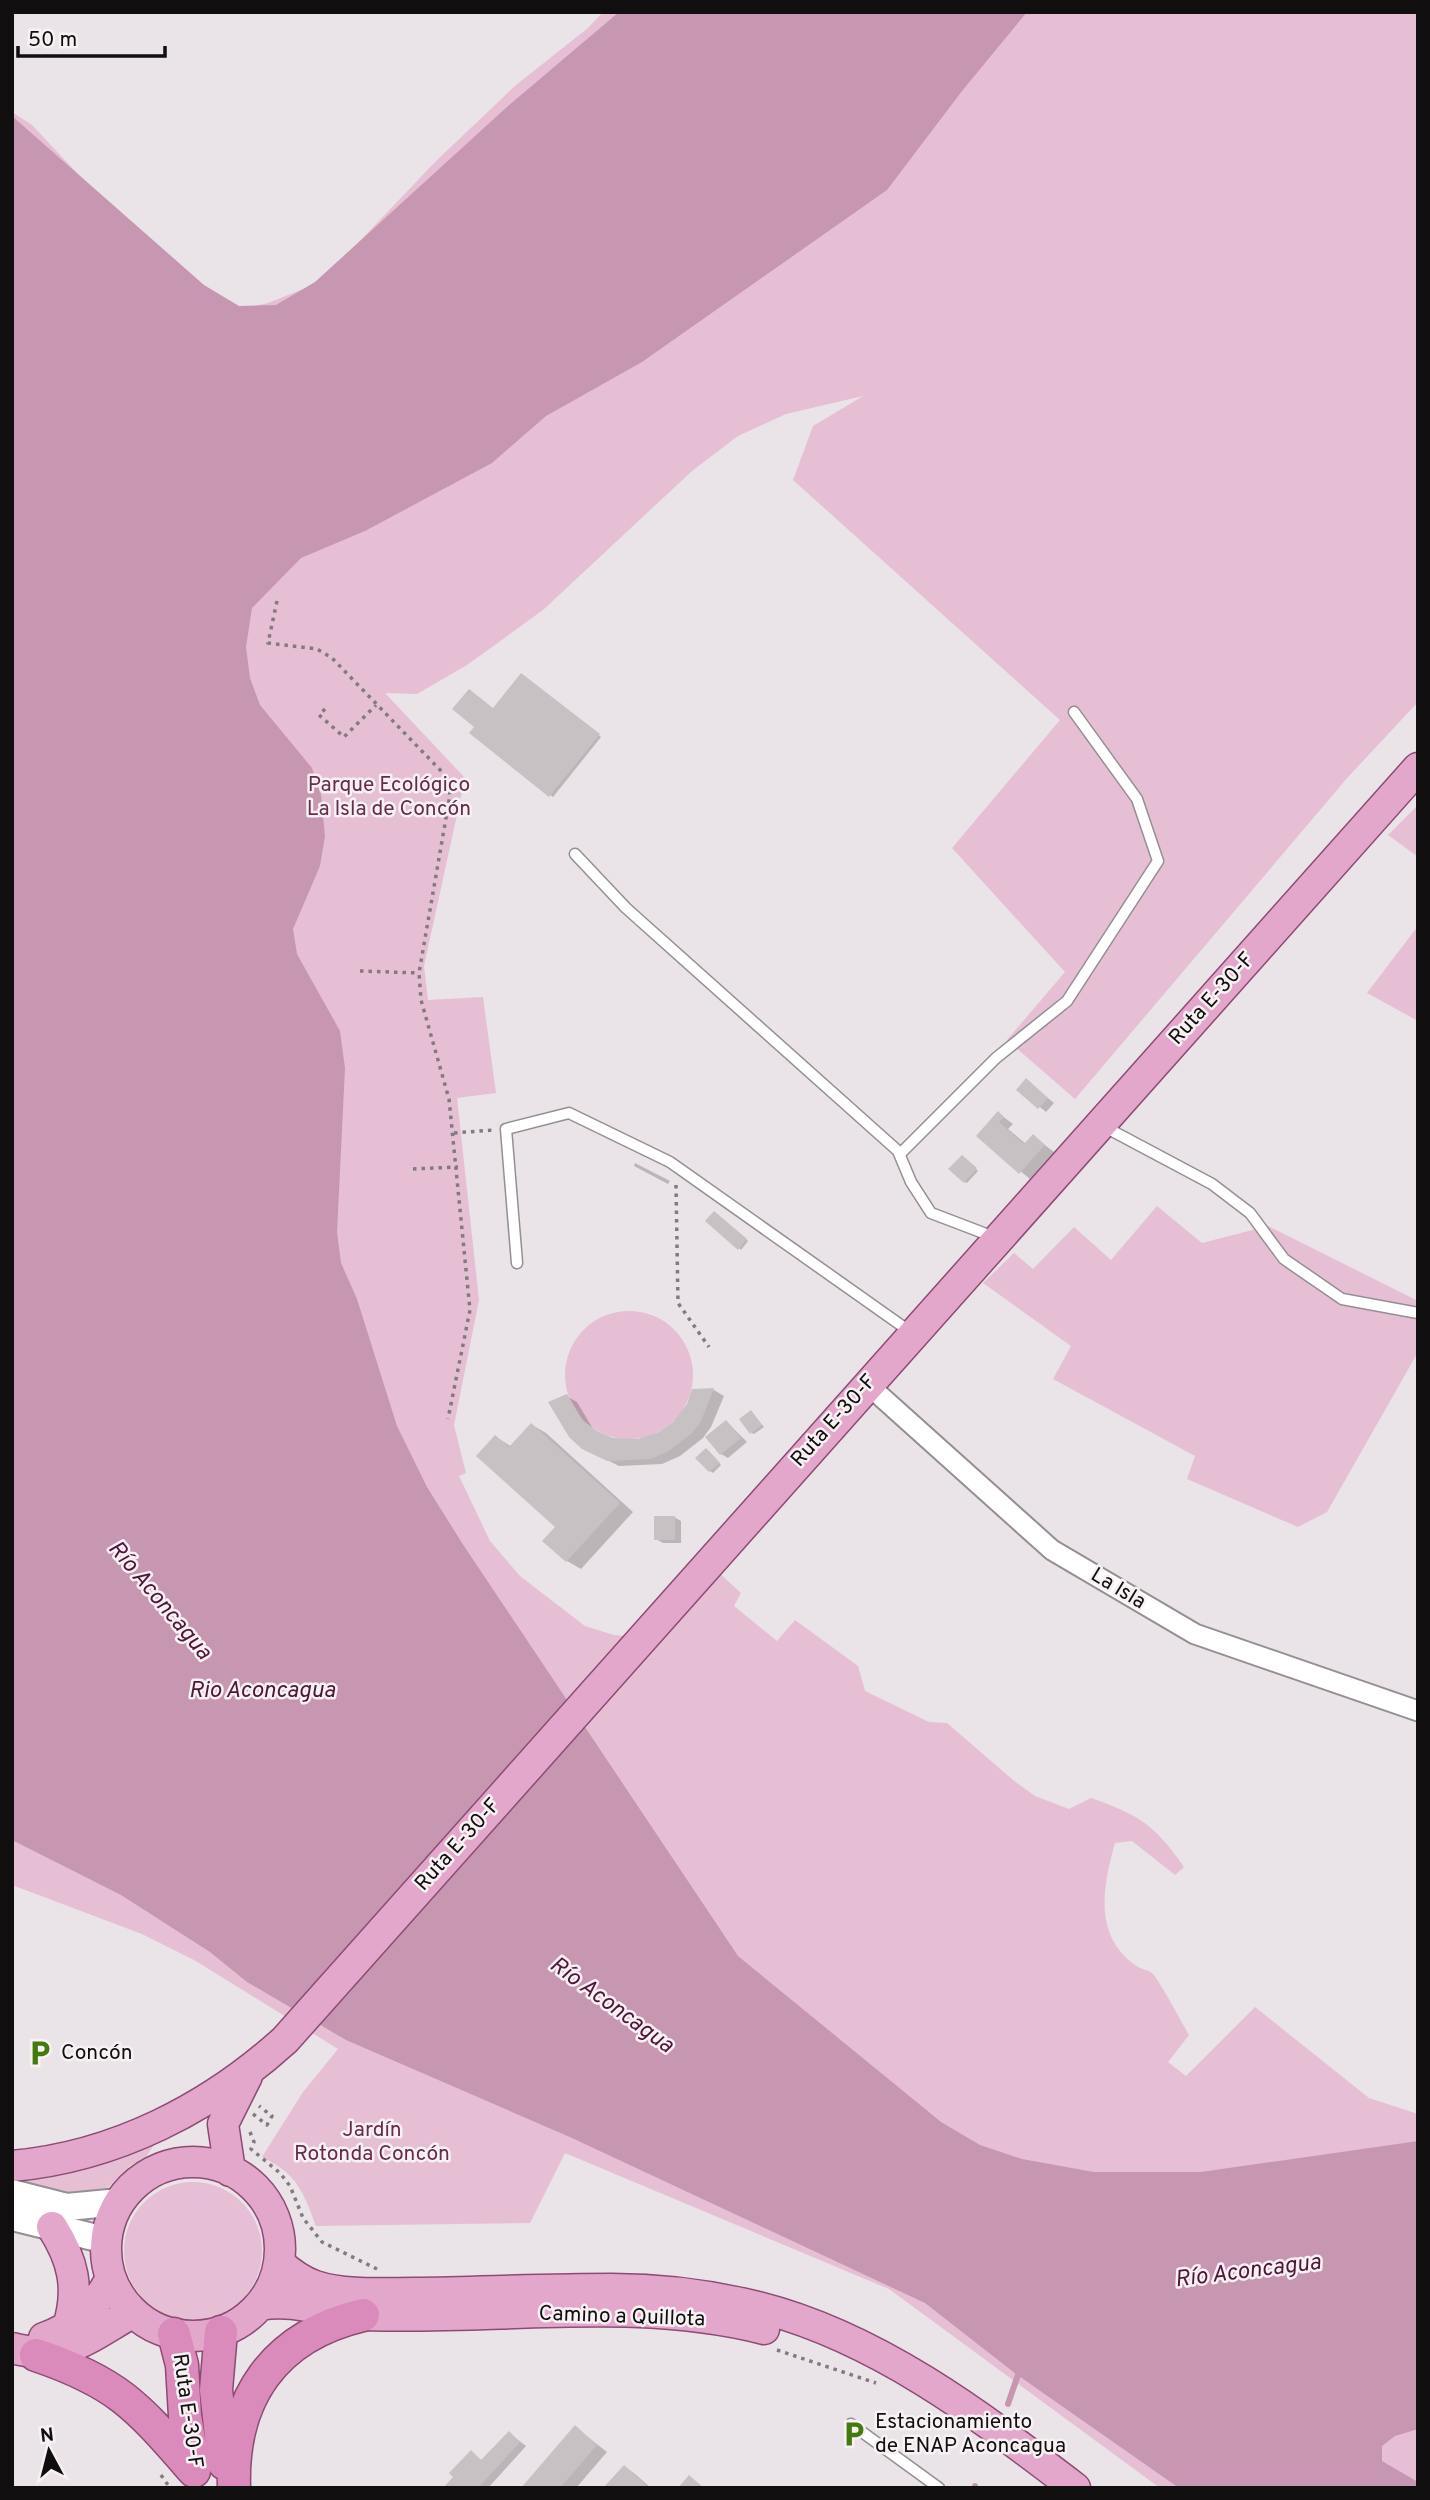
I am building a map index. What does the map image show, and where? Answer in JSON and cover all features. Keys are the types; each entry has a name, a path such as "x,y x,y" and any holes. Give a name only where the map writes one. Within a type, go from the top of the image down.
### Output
{"highway":[{"path":"233,2488 240,2421 267,2371 310,2334 363,2315"},
{"name":"Ruta E-30-F","path":"221,2332 216,2369 216,2412 222,2456 233,2488"},
{"name":"Ruta E-30-F","path":"174,2334 183,2365 185,2416 196,2479"},
{"path":"21,2351 79,2370 121,2394 152,2422 196,2479"}],"main road":[{"name":"Ruta E-30-F","path":"148,2174 173,2142 193,2107 249,2073 285,2040 1418,768"},
{"name":"Ruta E-30-F","path":"230,2171 223,2124 249,2073"},
{"path":"12,2166 98,2150 131,2138 193,2107"},
{"path":"189,2162 230,2171 248,2182 271,2210 279,2236 279,2263 275,2278 260,2305 248,2317 221,2332 201,2337 174,2334 155,2328 132,2313 110,2280 105,2240 119,2202 148,2174 189,2162"},
{"path":"12,2193 67,2207 119,2202"},
{"path":"12,2217 105,2240"},
{"path":"52,2227 67,2251 73,2270 74,2309 68,2327"},
{"name":"Camino a Quillota","path":"279,2263 303,2281 326,2289 396,2293 648,2290 742,2303 819,2326 878,2353 969,2412 1075,2488"},
{"path":"21,2351 68,2327 93,2307 110,2280"},
{"name":"Camino a Quillota","path":"260,2305 294,2302 363,2315 631,2313 726,2321 815,2345 969,2412"},
{"path":"21,2351 77,2345 132,2313"}],"street":[{"name":"La Isla","path":"867,1384 934,1447 1064,1557 1195,1634 1418,1712"}],"lane":[{"path":"900,1154 996,1058 1067,1001 1158,861 1137,799 1074,712"},
{"path":"575,854 626,908 900,1154 911,1182 931,1213 998,1238"},
{"path":"517,1263 506,1129 569,1113 675,1165 912,1334"},
{"path":"1100,1124 1212,1184 1250,1213 1284,1259 1342,1299 1418,1313"},
{"path":"851,2424 939,2488"}],"path":[{"path":"277,601 268,643 317,649 324,654 445,775 450,795 418,974 421,1000 449,1099 458,1167 470,1310 448,1419"},
{"path":"325,709 319,715 344,737 376,705"},
{"path":"360,971 418,974"},
{"path":"454,1133 506,1129"},
{"path":"675,1165 678,1303 709,1347"},
{"path":"413,1169 458,1167"},
{"path":"253,2102 272,2116 267,2125 252,2114 246,2123 254,2142 251,2149 280,2173 290,2186 303,2218 322,2242 375,2266 396,2293"},
{"path":"766,2347 832,2366 888,2388"}],"green space":[{"path":"603,12 1418,12 1418,702 1348,777 1075,1099 1007,1040 1065,972 952,848 1060,720 793,480 813,426 863,396 786,414 738,436 692,471 543,610 467,665 417,694 385,693 465,778 424,966 428,1000 483,997 496,1093 457,1098 479,1300 454,1425 466,1473 459,1476 490,1541 520,1576 585,1626 614,1635 658,1639 717,1571 741,1593 734,1606 777,1641 795,1620 858,1666 865,1691 929,1722 947,1723 1035,1796 1069,1809 1091,1798 1134,1816 1164,1840 1184,1867 1175,1875 1132,1841 1115,1843 1107,1876 1105,1909 1112,1939 1135,1965 1154,1975 1189,2035 1168,2062 1186,2076 1255,2007 1369,2098 1418,2114 1418,2488 1160,2488 889,2289 565,2153 530,2223 316,2226 307,2203 291,2177 262,2157 303,2092 338,2049 194,1960 142,1934 12,1885 12,112 32,125 107,205 209,295 238,310 268,303 321,282 435,162 516,85 588,28"},
{"path":"1418,805 1418,857 1388,835"},
{"path":"1418,926 1418,1021 1367,993"},
{"path":"1157,1206 1202,1243 1268,1226 1418,1301 1418,1352 1327,1512 1298,1527 1187,1479 1195,1456 1053,1379 1071,1346 983,1283 1014,1253 1033,1269 1074,1227 1111,1260"},
{"path":"629,1311 654,1315 675,1329 689,1350 693,1375 689,1400 675,1421 654,1435 629,1439 604,1435 583,1421 569,1400 565,1375 569,1350 583,1329 604,1315"},
{"path":"160,2136 146,2157 130,2166 101,2194 80,2197 12,2182"},
{"path":"193,2182 220,2187 242,2202 257,2224 262,2251 257,2278 242,2300 220,2315 193,2320 166,2315 144,2300 129,2278 124,2251 129,2224 144,2202 166,2187"}],"water":[{"name":"Rio Aconcagua","path":"619,12 1027,12 962,91 887,190 642,362 546,416 492,463 365,531 301,558 252,608 246,647 250,678 260,705 312,768 321,795 325,836 320,866 293,929 297,954 340,1031 345,1068 337,1232 341,1263 357,1299 397,1426 427,1487 738,1956 941,2122 980,2145 1022,2159 1094,2172 1201,2172 1418,2141 1418,2429 1395,2436 1382,2446 1382,2461 1418,2482 1418,2488 1179,2488 1016,2374 925,2303 572,2138 346,2040 247,1982 210,1952 121,1895 12,1840 12,116 204,285 239,306 276,305 315,282 508,106"}],"building":[{"path":"521,673 600,734 549,797 469,733 474,727 452,709 469,689 493,708"},
{"path":"1026,1078 1048,1098 1038,1109 1016,1090"},
{"path":"998,1111 1004,1117 999,1122 1024,1144 1033,1134 1045,1145 1019,1174 976,1136"},
{"path":"962,1155 977,1168 964,1183 948,1169"},
{"path":"714,1211 747,1239 738,1250 705,1221"},
{"path":"714,1388 701,1421 692,1433 669,1451 651,1459 607,1461 582,1449 569,1437 548,1402 567,1394 583,1421 597,1431 613,1438 638,1439 659,1432 673,1422 687,1404 692,1389"},
{"path":"751,1410 762,1425 750,1434 739,1419"},
{"path":"726,1420 741,1438 720,1455 705,1437"},
{"path":"531,1423 620,1503 566,1562 542,1541 555,1527 476,1456 495,1435 509,1447"},
{"path":"706,1448 720,1463 709,1472 695,1458"},
{"path":"654,1516 675,1516 675,1540 654,1540"},
{"path":"575,2425 597,2445 560,2488 521,2488"},
{"path":"509,2431 520,2442 478,2488 443,2488 453,2477 449,2473 471,2450 481,2460"},
{"path":"624,2465 647,2486 603,2488"},
{"path":"689,2475 704,2488 678,2488"}],"waterway":[{"path":"1008,2404 1020,2369"}],"place":[{"name":"Concón","path":"40,2053"},
{"name":"Estacionamiento de ENAP Aconcagua","path":"854,2434"}],"park label":[{"name":"Parque Ecológico La Isla de Concón","path":"389,797"},
{"name":"Jardín Rotonda Concón","path":"372,2142"}],"water label":[{"name":"Río Aconcagua","path":"159,1601"},
{"name":"Río Aconcagua","path":"611,2006"},
{"name":"Río Aconcagua","path":"1248,2272"}]}
